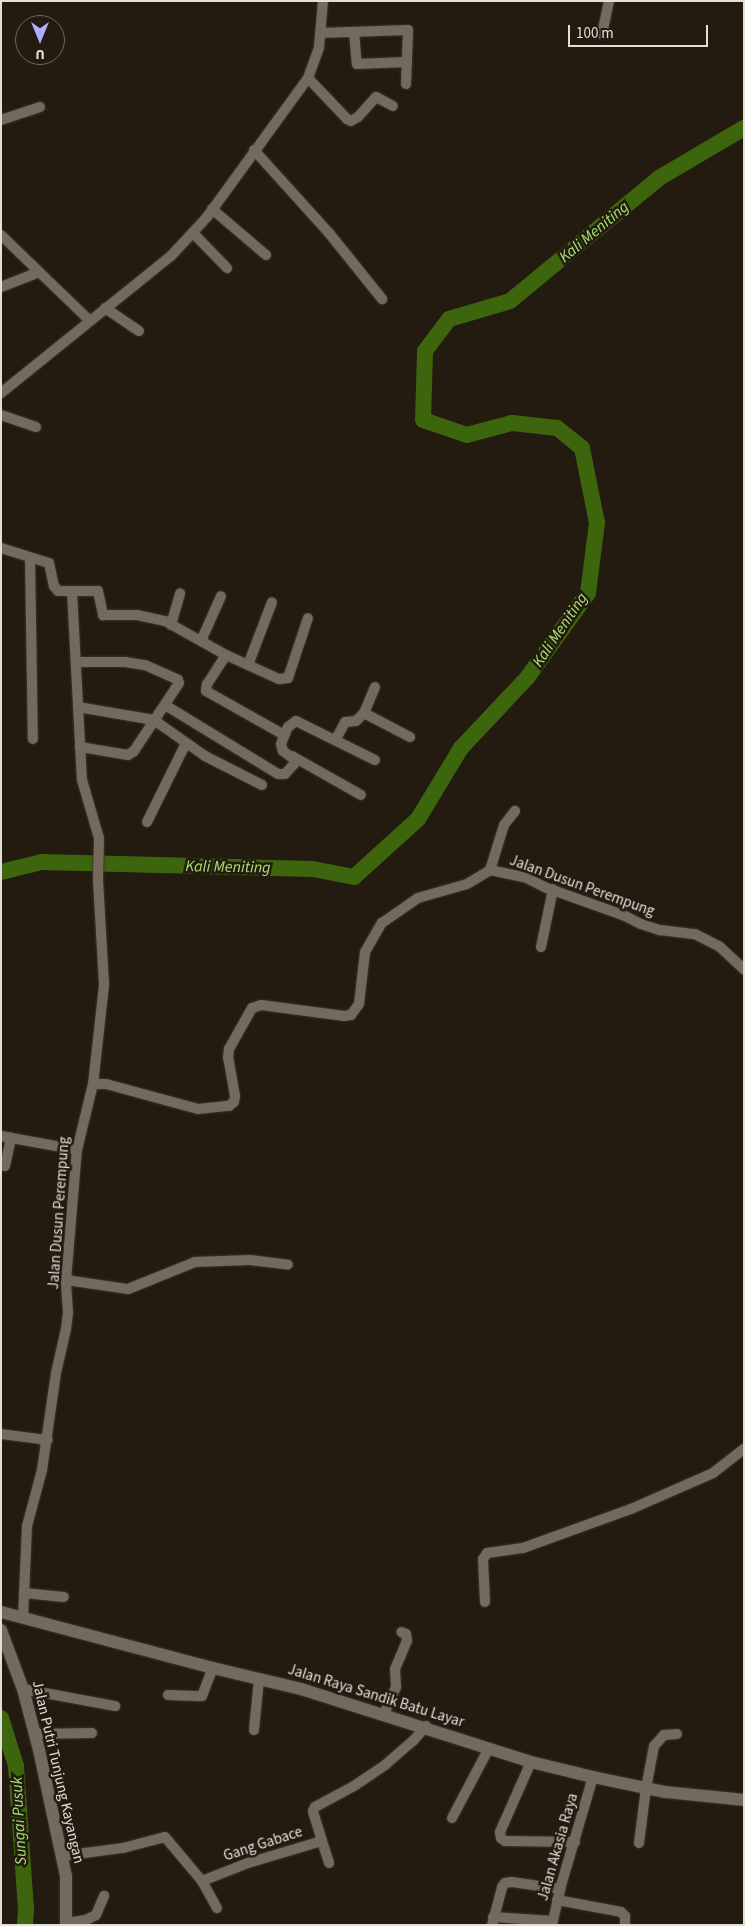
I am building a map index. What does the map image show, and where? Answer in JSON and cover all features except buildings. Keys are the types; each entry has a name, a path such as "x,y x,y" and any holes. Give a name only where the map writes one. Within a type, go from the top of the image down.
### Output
{"main road":[{"name":"Jalan Raya Sandik Batu Layar","path":"1,1612 259,1679 384,1714 426,1726 531,1762 593,1778 646,1788 744,1800"},
{"name":"Jalan Putri Tunjung Kayangan","path":"1,1630 23,1688 62,1856 66,1884 66,1924"}],"street":[{"path":"1,393 89,320 171,256 193,233 308,78 317,56 323,1"},
{"path":"602,34 609,1"},
{"path":"320,33 408,30 406,84"},
{"path":"354,32 357,64 407,62"},
{"path":"308,78 351,121 358,117 376,97 393,106"},
{"path":"1,120 40,107"},
{"path":"254,150 329,233 382,299"},
{"path":"212,209 266,256"},
{"path":"193,233 227,268"},
{"path":"1,235 89,320"},
{"path":"1,287 39,272"},
{"path":"105,308 139,331"},
{"path":"1,415 36,427"},
{"path":"1,548 49,563 55,589 98,591 104,616 137,615 157,618 226,655 279,679 286,679 308,618"},
{"path":"30,558 33,739"},
{"path":"72,591 82,780 99,838 98,880 104,985 93,1084"},
{"path":"171,625 180,593"},
{"path":"201,642 221,596"},
{"path":"248,665 272,602"},
{"path":"226,655 207,684 206,692 284,736"},
{"path":"76,662 125,662 145,665 175,678 179,682 179,686 134,751 128,755 115,755 80,747"},
{"path":"336,740 345,722 356,721 364,713 375,687"},
{"path":"165,704 278,774 284,774 294,764 292,756"},
{"path":"78,707 154,720 205,756 262,785"},
{"path":"364,713 410,736"},
{"path":"361,795 292,756 281,747 284,736 288,727 296,721 375,760"},
{"path":"147,822 186,743"},
{"path":"490,870 504,825 515,811"},
{"name":"Jalan Dusun Perempung","path":"22,1618 27,1526 48,1440 56,1373 66,1329 68,1312 66,1280 77,1150 93,1084 106,1084 198,1109 230,1106 234,1102 235,1096 228,1058 229,1049 252,1008 261,1005 344,1016 351,1015 359,1004 365,952 382,923 418,898 467,884 490,870 513,873 624,915 641,924 660,930 685,932 703,938 720,947 744,969"},
{"path":"541,947 553,889"},
{"path":"5,1166 6,1137 77,1150"},
{"path":"66,1280 128,1289 195,1262 250,1260 288,1265"},
{"path":"1,1434 48,1440"},
{"path":"486,1602 484,1559 487,1553 522,1548 631,1510 713,1473 744,1449"},
{"path":"24,1593 64,1597"},
{"path":"384,1714 396,1687 395,1669 407,1641 406,1634 401,1632"},
{"path":"168,1695 202,1696 213,1668"},
{"path":"254,1730 259,1679"},
{"path":"23,1688 115,1706"},
{"name":"Gang Gabace","path":"202,1881 254,1861 322,1841 314,1809 385,1765 413,1741 426,1726"},
{"path":"35,1734 92,1733"},
{"path":"639,1842 646,1788 657,1740 664,1735 677,1734"},
{"path":"452,1818 489,1748"},
{"path":"531,1762 500,1832 501,1838 505,1841 575,1842"},
{"name":"Jalan Akasia Raya","path":"552,1923 593,1778"},
{"path":"62,1856 124,1848 165,1837 202,1881 217,1908"},
{"path":"322,1841 330,1863"},
{"path":"552,1923 492,1921 502,1887 506,1882 560,1890"},
{"path":"66,1924 86,1920 96,1915 104,1896"},
{"path":"557,1900 621,1912 626,1917 625,1925"}],"waterway":[{"name":"Kali Meniting","path":"1,872 42,862 313,869 354,877 418,819 461,748 527,678 588,593 597,523 582,448 557,428 512,423 467,435 423,420 425,351 449,319 510,301 659,178 744,128"},
{"name":"Sungai Pusuk","path":"1,1718 16,1766 26,1909 25,1925"}]}
